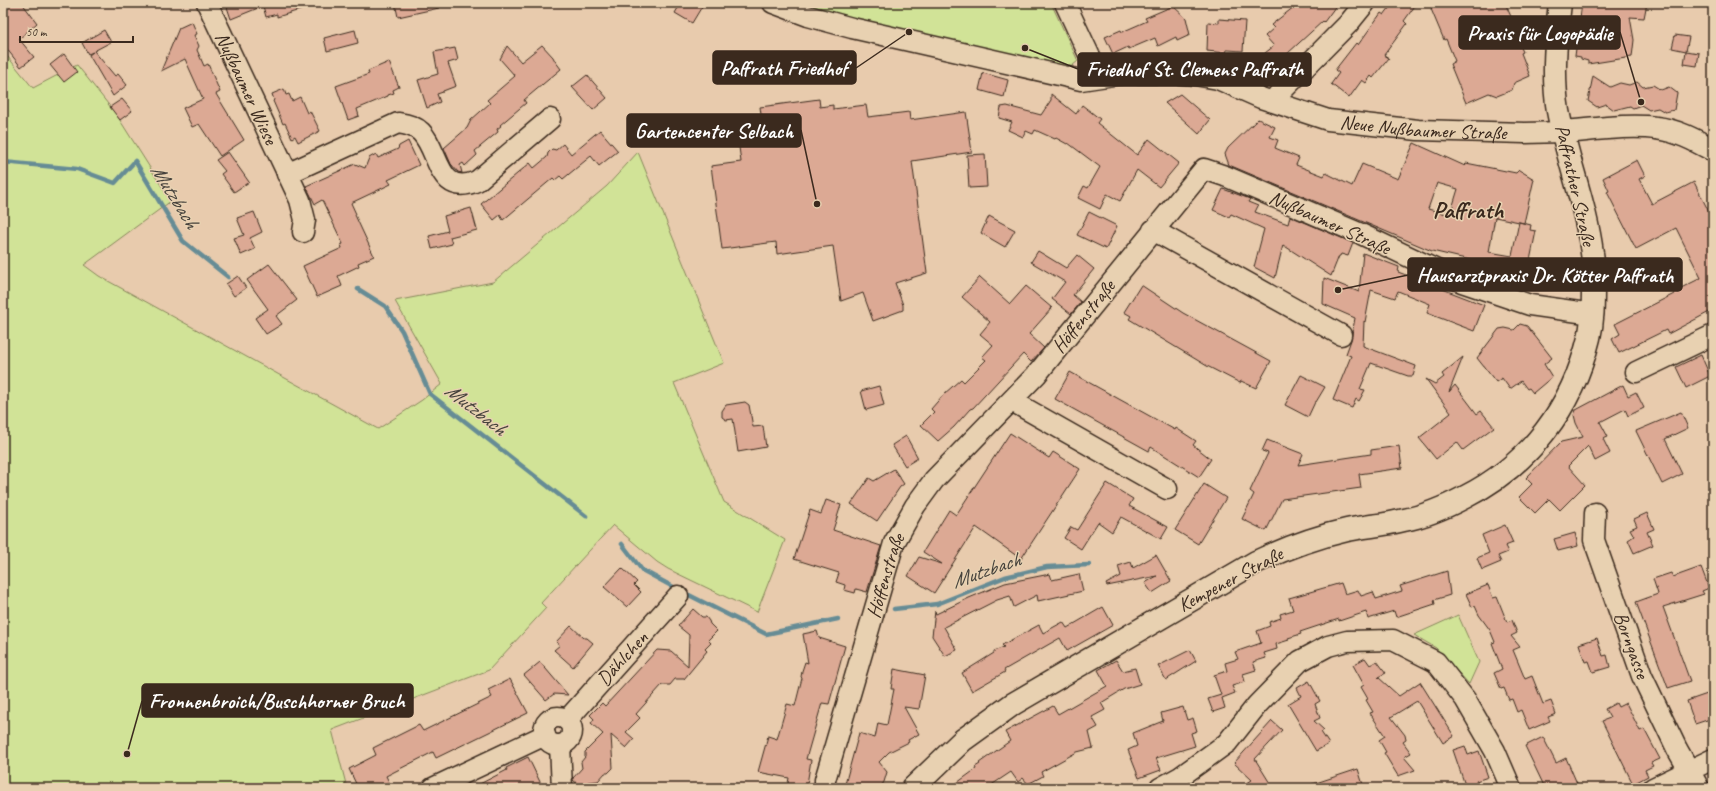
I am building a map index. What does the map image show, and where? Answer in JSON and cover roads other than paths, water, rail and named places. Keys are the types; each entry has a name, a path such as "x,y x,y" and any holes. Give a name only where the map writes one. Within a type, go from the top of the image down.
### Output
{"main road":[{"name":"Paffrather Straße","path":"1560,3 1555,42 1558,110 1586,219 1593,255 1593,314 1590,336 1580,370 1571,391 1560,409"},
{"path":"1563,132 1625,128 1656,128 1685,135 1713,150"},
{"name":"Kempener Straße","path":"913,788 963,740 1013,704 1256,562 1281,550 1307,541 1347,530 1405,520 1435,512 1468,496 1513,465 1536,444 1560,409"}],"street":[{"name":"Nußbaumer Wiese","path":"206,3 300,200 305,220 303,232"},
{"path":"773,3 808,16 852,28 1006,64 1080,80 1099,76 1065,3"},
{"path":"1272,101 1348,24 1365,3"},
{"name":"Neue Nußbaumer Straße","path":"1099,76 1127,73 1172,73 1218,79 1272,101 1328,120 1383,127 1418,130 1525,133 1563,132"},
{"path":"287,174 398,123 414,127 420,132 426,139 447,179 454,183 463,185 471,184 477,182 550,119"},
{"name":"Nußbaumer Straße","path":"1204,169 1225,176 1361,234 1462,282 1530,304 1593,314"},
{"name":"Höffenstraße","path":"825,788 825,780 894,543 914,506 934,480 1037,374 1204,169"},
{"path":"1153,230 1341,335"},
{"path":"1636,372 1713,335"},
{"path":"1012,400 1167,490"},
{"name":"Borngasse","path":"1595,513 1594,540 1642,676 1677,749 1695,779"},
{"name":"Dählchen","path":"433,788 552,740 568,741 572,733 570,724 567,720 678,596"},
{"path":"1160,788 1180,777 1227,743 1257,705 1300,661 1328,646 1346,642 1394,640 1436,662 1469,706 1496,751 1511,788"},
{"path":"552,740 562,788"},
{"path":"1653,788 1672,778 1695,779 1713,759"}],"waterway":[{"name":"Mutzbach","path":"3,162 77,169 115,183 135,161 183,241 228,277"},
{"name":"Mutzbach","path":"358,289 385,306 402,331 430,394 586,516"},
{"name":"Mutzbach","path":"622,544 642,570 677,589"},
{"name":"Mutzbach","path":"894,609 937,604 1005,577 1047,567 1089,565"},
{"name":"Mutzbach","path":"689,595 766,634 838,619"}],"place":[{"name":"Paffrath Friedhof","path":"909,32"},
{"name":"Friedhof St. Clemens Paffrath","path":"1025,48"},
{"name":"Praxis für Logopädie","path":"1641,102"},
{"name":"Gartencenter Selbach","path":"817,204"},
{"name":"Hausarztpraxis Dr. Kötter Paffrath","path":"1338,290"},
{"name":"Fronnenbroich/Buschhorner Bruch","path":"127,754"}],"district":[{"name":"Paffrath","path":"1468,210"}]}
